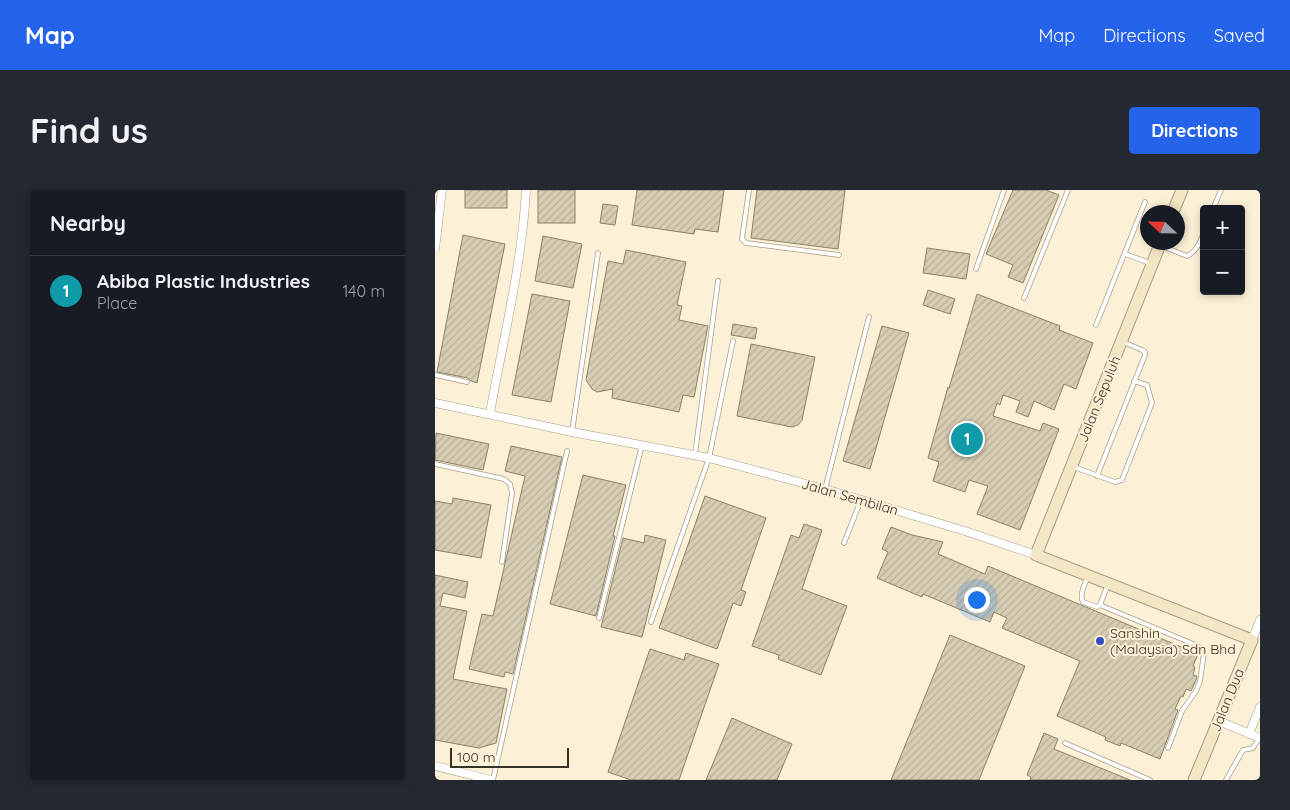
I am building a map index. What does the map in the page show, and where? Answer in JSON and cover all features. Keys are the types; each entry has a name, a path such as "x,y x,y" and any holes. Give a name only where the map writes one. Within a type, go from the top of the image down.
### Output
{"main road":[{"path":"1175,205 1180,191"},
{"name":"Jalan Sepuluh","path":"1036,555 1158,250"},
{"name":"Jalan Sembilan","path":"1036,555 1089,574 1252,640"},
{"name":"Jalan Dua","path":"1198,779 1252,640"}],"street":[{"path":"435,249 442,190"},
{"path":"490,413 524,223 526,190"},
{"name":"Jalan Sembilan","path":"435,403 490,413 572,432 695,454 825,489 965,530 1036,555"},
{"name":"Jalan Dua","path":"1252,640 1260,620"},
{"path":"1249,734 1260,707"},
{"path":"1219,721 1260,738"},
{"path":"435,766 492,780"}],"lane":[{"path":"749,190 742,239 746,243 839,255"},
{"path":"976,268 1004,190"},
{"path":"1024,298 1068,190"},
{"path":"1215,205 1221,190"},
{"path":"1097,325 1145,202"},
{"path":"1173,250 1187,256 1193,253 1200,241"},
{"path":"572,432 598,252"},
{"path":"1125,254 1152,264"},
{"path":"695,454 719,281"},
{"path":"825,489 869,318"},
{"path":"651,622 709,458 733,342"},
{"path":"1097,476 1145,352 1122,342"},
{"path":"435,375 467,382"},
{"path":"1072,466 1115,482 1122,480 1152,403 1147,385 1134,381"},
{"path":"599,618 642,445"},
{"path":"492,780 567,451"},
{"path":"435,464 504,479 510,484 512,493 502,562"},
{"path":"844,544 861,500"},
{"path":"1089,574 1081,599 1083,602 1093,607 1100,605 1197,646 1204,653 1200,681 1196,691 1182,711 1167,748"},
{"path":"1100,605 1109,582"},
{"path":"1226,780 1243,750 1253,748 1260,738"},
{"path":"1065,743 1150,780"}],"building":[{"path":"465,190 507,190 507,208 465,208"},
{"path":"538,190 575,190 575,223 538,223"},
{"path":"637,190 724,190 718,232 695,229 694,234 632,225"},
{"path":"757,190 845,190 838,249 751,238"},
{"path":"1013,190 1046,190 1059,195 1023,283 1008,277 1013,265 986,254"},
{"path":"603,204 618,206 615,225 600,223"},
{"path":"463,235 505,244 477,383 468,378 437,372"},
{"path":"543,236 582,244 573,288 535,281"},
{"path":"927,248 970,254 966,279 923,273"},
{"path":"626,250 686,262 677,305 682,306 679,320 708,326 694,397 683,395 679,412 612,398 613,389 597,392 592,389 586,380 608,261 623,264"},
{"path":"928,290 955,299 950,314 923,305"},
{"path":"532,294 570,301 551,402 512,395"},
{"path":"977,294 1060,326 1059,330 1093,343 1076,389 1064,384 1054,410 1034,401 1028,417 1016,412 1020,401 1003,395 1000,405 997,403 993,416 1040,431 1043,423 1059,429 1020,530 977,514 988,486 969,480 965,492 933,481 939,462 928,458"},
{"path":"733,324 757,328 755,339 731,335"},
{"path":"882,326 909,333 870,469 843,461"},
{"path":"751,344 815,357 802,420 798,425 792,427 737,416"},
{"path":"436,433 489,444 483,470 435,460"},
{"path":"511,446 562,457 513,674 505,672 504,677 469,669 482,614 493,616 525,476 505,471"},
{"path":"583,475 626,485 596,616 550,604"},
{"path":"705,496 766,518 741,590 746,592 741,606 733,603 717,649 659,628"},
{"path":"453,498 491,505 481,558 435,550 435,501 452,504"},
{"path":"804,524 822,530 802,589 847,606 821,675 778,659 779,655 752,646 791,535 799,538"},
{"name":"Sanshin (Malaysia) Sdn Bhd","path":"891,527 912,535 943,542 938,554 985,574 988,566 1198,654 1193,666 1195,667 1193,675 1197,676 1196,680 1191,691 1186,689 1175,709 1178,710 1160,759 1121,743 1120,746 1105,740 1106,737 1057,716 1080,661 1002,628 1007,618 994,612 990,622 923,594 922,597 877,578 888,552 882,549"},
{"path":"645,535 666,540 642,637 601,627 623,538 644,543"},
{"path":"435,575 468,582 465,598 443,593 440,606 467,611 453,679 507,689 496,743 479,748 435,740"},
{"path":"950,635 1025,666 979,780 891,780"},
{"path":"650,649 684,660 686,653 719,664 679,780 631,780 608,772"},
{"path":"732,718 792,744 777,780 706,780"},
{"path":"1044,733 1058,739 1054,749 1130,780 1030,780 1031,777 1027,775"}],"place":[{"name":"Abiba Plastic Industries","path":"967,439"},
{"name":"Sanshin (Malaysia) Sdn Bhd","path":"1100,641"}]}
